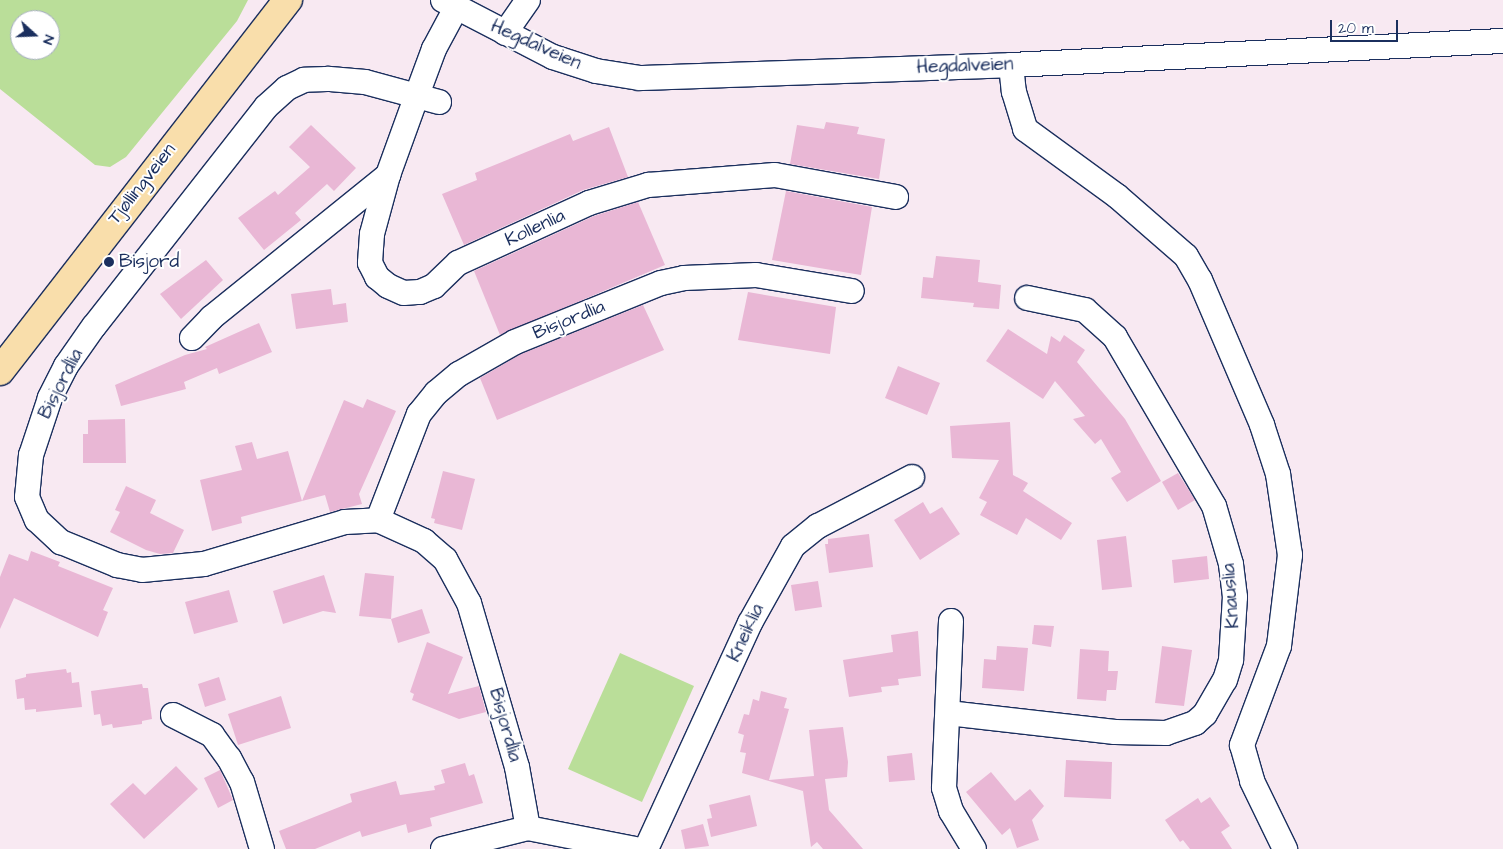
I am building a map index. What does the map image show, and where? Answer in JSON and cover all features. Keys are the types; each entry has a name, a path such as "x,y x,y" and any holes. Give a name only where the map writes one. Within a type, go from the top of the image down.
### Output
{"main road":[{"name":"Tjøllingveien","path":"0,371 288,0"}],"street":[{"path":"505,33 528,0"},
{"name":"Hegdalveien","path":"449,4 553,58 596,71 640,78 1011,65 1503,41"},
{"name":"Kollenlia","path":"449,4 388,175 372,234 370,263 377,277 404,292 420,292 434,286 458,264 588,203 648,185 775,175 896,198"},
{"path":"1011,65 1014,92 1025,129 1117,196 1186,256 1200,280 1262,425 1278,474 1290,555 1279,646 1242,745 1252,780 1285,849"},
{"name":"Bisjordlia","path":"439,102 417,94 344,79 304,80 287,88 266,107 94,326 66,366 39,429 27,475 27,497 37,520 49,534 77,550 117,565 142,570 204,564 345,522 378,520 424,541 445,559 458,578 469,603 517,767 528,828"},
{"path":"192,338 211,318 388,175"},
{"name":"Bisjordlia","path":"378,520 419,414 436,393 458,374 515,342 661,283 684,278 756,275 852,291"},
{"name":"Knauslia","path":"948,713 1115,732 1166,733 1195,723 1205,714 1225,680 1231,660 1235,624 1231,564 1214,506 1116,337 1085,310 1027,298"},
{"name":"Kneiklia","path":"646,849 750,623 793,546 818,526 912,477"},
{"path":"952,621 944,788 951,811 974,849"},
{"path":"173,716 212,735 229,758 242,782 262,849"},
{"path":"443,849 528,828 635,849"}],"green space":[{"path":"0,0 248,0 237,21 126,157 110,167 95,165 0,89"},
{"path":"620,653 694,686 642,802 568,769"}],"building":[{"path":"826,122 859,127 857,134 885,139 879,179 790,164 797,125 824,129"},
{"path":"311,125 356,168 334,191 327,184 295,213 301,220 264,250 238,218 275,191 278,195 310,167 289,147"},
{"path":"609,127 628,177 583,190 464,245 442,194 477,180 475,173 570,134 573,141"},
{"path":"786,191 872,207 861,275 772,260"},
{"path":"638,202 665,265 500,335 474,271 594,216"},
{"path":"936,256 980,260 978,282 1001,285 999,309 973,307 974,303 921,298 923,277 933,278"},
{"path":"206,260 223,280 181,319 160,294"},
{"path":"331,289 333,305 346,303 348,322 296,329 291,294"},
{"path":"748,292 836,307 830,354 738,340"},
{"path":"643,305 664,350 497,420 480,378 521,354"},
{"path":"259,323 272,352 219,374 217,368 184,382 186,389 121,406 115,385 185,355 207,349 205,347"},
{"path":"1008,329 1047,354 1051,336 1060,342 1064,335 1085,350 1077,362 1125,419 1161,481 1127,502 1111,478 1121,472 1101,439 1095,444 1073,419 1085,416 1055,381 1043,399 986,361"},
{"path":"898,366 940,383 927,415 885,398"},
{"path":"367,399 396,411 359,494 362,504 330,512 325,495 241,517 242,523 212,531 200,480 242,470 235,446 252,442 257,459 288,451 302,501 344,400 363,408"},
{"path":"125,419 126,463 83,463 83,434 88,434 88,420"},
{"path":"1010,422 1013,475 1028,483 1023,491 1072,523 1061,540 1026,518 1017,535 980,515 987,502 979,498 999,460 952,458 950,426"},
{"path":"443,471 475,479 462,530 434,523 435,519 431,518"},
{"path":"1178,473 1195,500 1178,510 1162,482"},
{"path":"126,486 156,500 150,513 184,530 173,553 160,554 146,550 110,532 120,512 115,510"},
{"path":"923,502 930,514 942,507 960,534 920,560 894,520"},
{"path":"869,534 873,567 829,573 825,544 828,544 828,539"},
{"path":"1126,536 1132,587 1102,590 1097,540"},
{"path":"31,551 60,562 58,566 113,588 103,610 108,612 98,637 14,598 0,629 0,577 9,554 28,561"},
{"path":"1207,556 1209,579 1174,583 1172,560"},
{"path":"365,573 394,576 391,619 359,616"},
{"path":"324,575 336,613 323,611 283,624 273,591"},
{"path":"818,581 822,607 795,611 791,585"},
{"path":"229,590 238,622 194,634 185,602"},
{"path":"422,609 430,633 398,643 391,619"},
{"path":"1034,625 1054,626 1051,647 1032,644"},
{"path":"918,631 921,676 898,679 899,685 881,687 882,692 849,697 843,660 893,652 891,635"},
{"path":"427,642 463,657 448,694 479,686 486,712 459,719 412,700 414,694 410,692"},
{"path":"997,646 1028,648 1024,691 982,688 984,659 996,660"},
{"path":"1162,646 1192,650 1184,706 1155,703"},
{"path":"1080,649 1109,651 1108,671 1118,671 1116,690 1107,690 1106,701 1077,699"},
{"path":"66,669 67,673 71,672 72,683 79,682 82,707 36,712 36,709 25,710 24,698 17,699 15,680 26,677 26,674"},
{"path":"219,677 226,700 205,707 198,684"},
{"path":"142,684 143,688 148,688 152,719 142,721 142,724 113,728 112,724 102,726 100,714 94,715 91,691"},
{"path":"761,691 787,698 784,708 789,709 769,780 814,776 809,730 843,727 848,762 847,777 825,779 829,810 863,849 823,849 817,842 811,847 803,791 742,773 746,753 740,752 744,735 738,733 744,714 749,715 753,699 759,701"},
{"path":"281,696 291,728 238,745 228,714"},
{"path":"912,753 915,780 889,782 887,756"},
{"path":"1066,760 1112,762 1111,799 1064,797"},
{"path":"465,763 469,776 474,774 483,803 430,818 432,826 408,833 406,824 362,837 360,831 315,849 286,849 279,831 352,802 350,794 396,781 400,795 435,790 434,786 445,783 441,770"},
{"path":"176,766 198,789 144,839 110,804 133,783 145,795"},
{"path":"220,770 233,800 218,808 204,778"},
{"path":"991,772 1015,801 1030,789 1044,806 1032,820 1039,840 1017,848 1010,828 1002,835 966,792"},
{"path":"750,795 757,826 711,837 707,819 712,818 709,805"},
{"path":"1210,797 1230,826 1221,832 1232,849 1190,849 1183,840 1180,842 1165,820 1198,798 1201,803"},
{"path":"703,824 709,846 685,849 681,830"}],"place":[{"name":"Bisjord","path":"109,262"}]}
